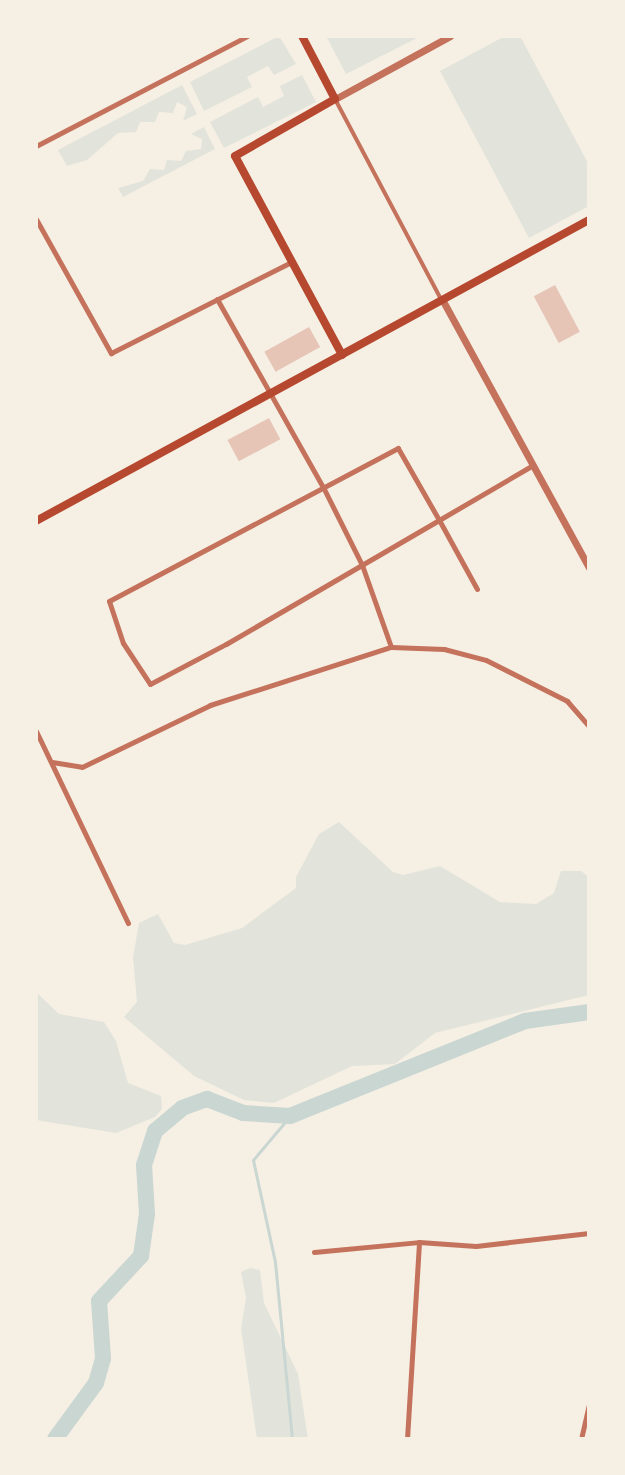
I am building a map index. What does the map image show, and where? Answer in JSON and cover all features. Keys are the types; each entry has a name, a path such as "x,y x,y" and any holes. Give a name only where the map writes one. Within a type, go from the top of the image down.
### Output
{"main road":[{"path":"302,36 335,99 235,156 342,355"},
{"path":"36,521 589,220"}],"street":[{"path":"36,146 247,36"},
{"path":"450,36 335,99 588,562"},
{"path":"36,219 111,353 292,261"},
{"path":"217,299 273,392 323,487 362,565 391,647"},
{"path":"477,589 439,520 398,448 109,601 123,643 150,684 362,565 439,520 533,465"},
{"path":"52,762 82,767 210,705 391,647 444,649 486,660 567,701 589,726"},
{"path":"36,731 128,923"},
{"path":"314,1252 419,1242 476,1246 589,1233"},
{"path":"407,1439 419,1242"},
{"path":"581,1439 589,1405"}],"shaded area":[{"path":"279,36 296,64 274,75 268,66 247,77 252,87 204,111 190,82"},
{"path":"326,36 421,36 346,74"},
{"path":"505,36 520,36 589,165 589,206 529,238 440,71"},
{"path":"302,75 316,102 224,148 210,122 258,97 263,107 284,96 280,86"},
{"path":"182,85 197,114 183,121 187,107 177,102 173,113 159,112 155,122 140,122 136,132 118,133 87,160 67,166 58,150"},
{"path":"204,127 215,149 123,197 118,188 143,181 150,169 164,170 167,160 181,161 186,151 201,149 202,139 191,134"},
{"path":"339,822 393,872 403,875 440,866 500,902 536,904 554,893 561,871 581,871 589,877 589,995 435,1033 395,1064 352,1066 274,1103 244,1100 194,1076 124,1017 137,1002 133,957 139,923 158,914 174,943 185,945 242,928 296,888 296,877 319,834"},
{"path":"36,992 59,1014 104,1022 116,1041 128,1083 161,1096 162,1109 155,1117 116,1133 36,1120"},
{"path":"250,1268 260,1270 264,1303 298,1374 308,1439 257,1439 241,1328 246,1298 241,1272"}],"building":[{"path":"555,285 580,332 559,343 534,296"},
{"path":"309,327 320,347 276,372 264,352"},
{"path":"269,418 280,439 239,461 228,440"}],"waterway":[{"path":"55,1439 96,1383 103,1358 99,1301 141,1256 147,1214 144,1165 155,1131 182,1108 207,1099 243,1113 290,1116 525,1021 589,1012"},
{"path":"290,1116 253,1160 275,1262 292,1439"}]}
